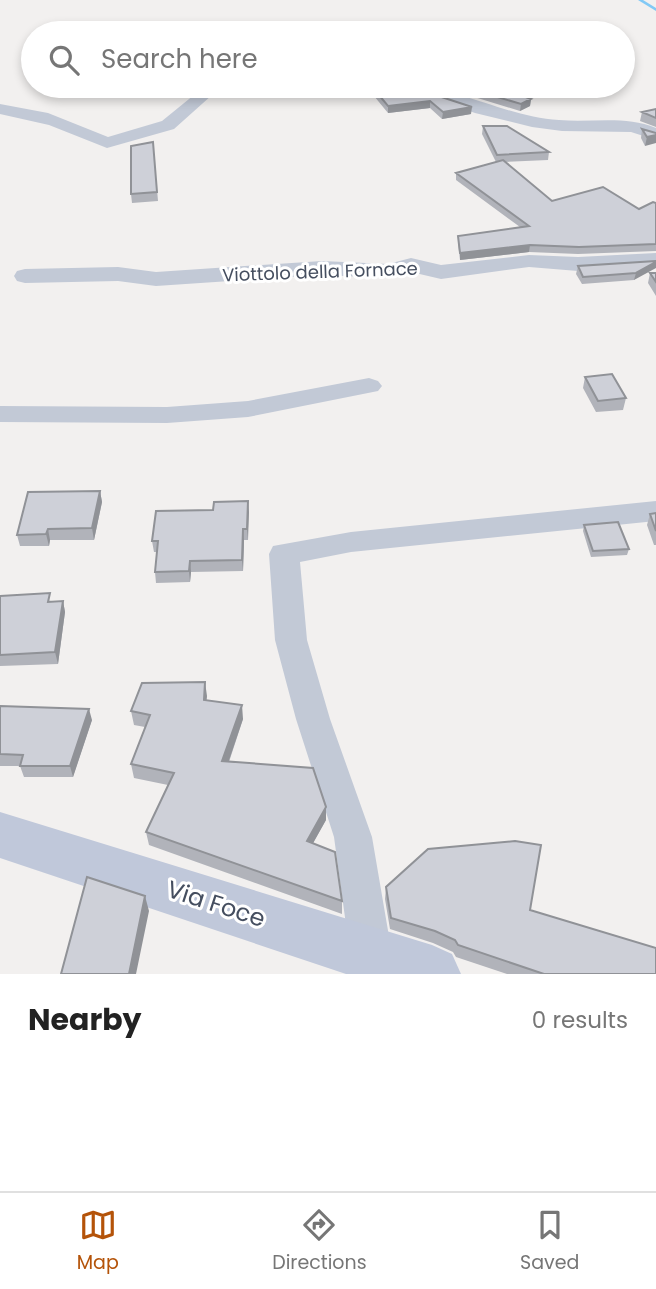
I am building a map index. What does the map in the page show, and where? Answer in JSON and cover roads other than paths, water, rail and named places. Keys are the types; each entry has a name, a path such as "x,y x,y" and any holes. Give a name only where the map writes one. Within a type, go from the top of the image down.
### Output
{"main road":[{"name":"Via Foce","path":"0,835 426,973"}],"street":[{"path":"0,109 26,112 61,122 107,143 168,125 198,98"},
{"path":"447,98 477,109 553,126 640,128 656,135"},
{"name":"Viottolo della Fornace","path":"25,276 118,274 156,279 322,268 388,271 411,265 441,272 529,261 578,264 656,259"},
{"path":"0,414 167,415 248,409 369,386"},
{"path":"371,954 353,837 313,719 291,640 284,554 378,539 656,511"}],"waterway":[{"path":"640,0 656,10"}]}
